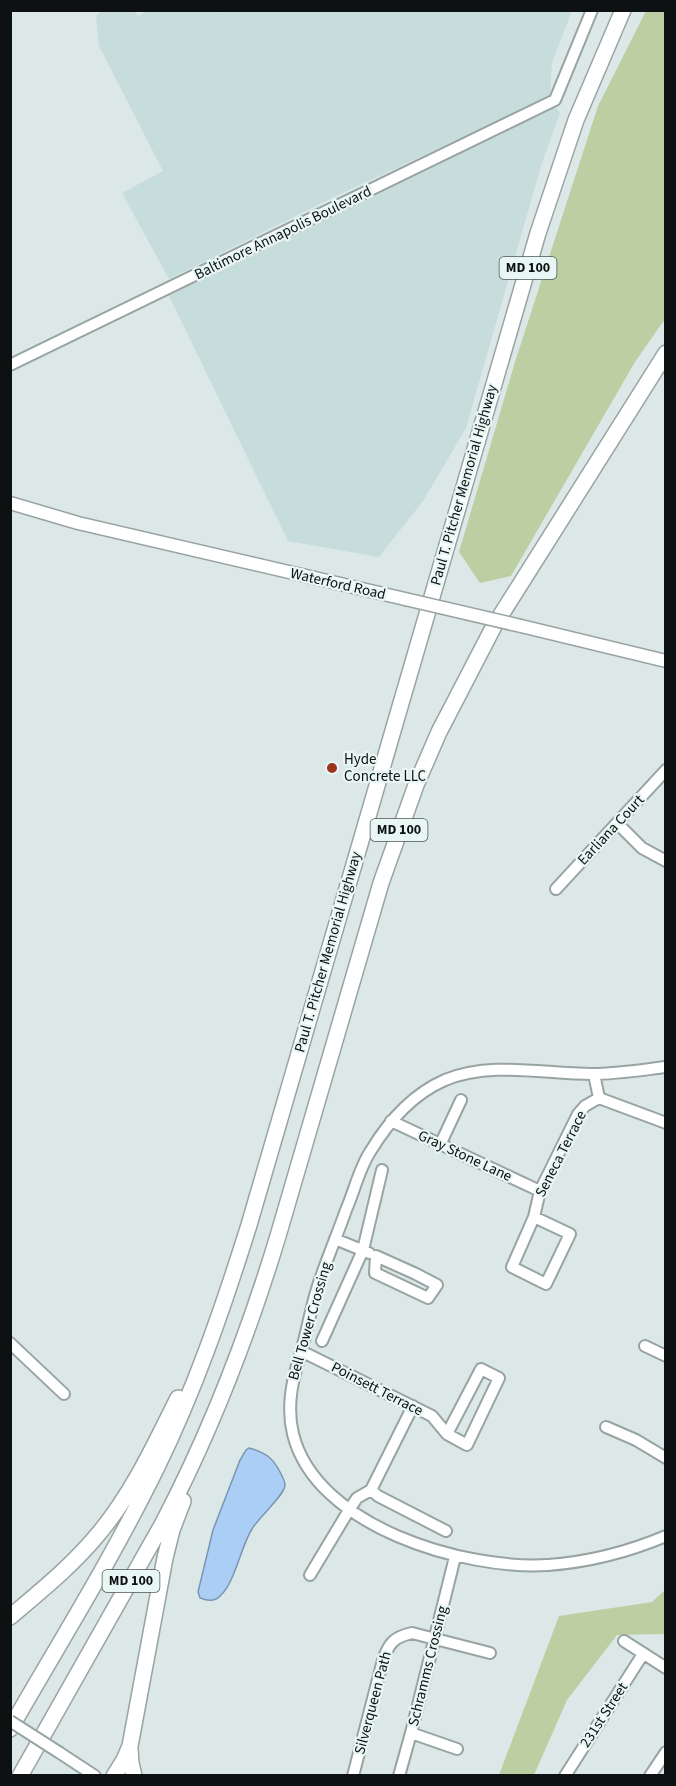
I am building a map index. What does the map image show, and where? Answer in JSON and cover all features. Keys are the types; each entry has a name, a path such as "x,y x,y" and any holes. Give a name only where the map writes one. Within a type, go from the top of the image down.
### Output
{"highway":[{"name":"Paul T. Pitcher Memorial Highway","path":"10,1729 111,1553 151,1478 211,1341 249,1225 537,233 576,120 623,10"},
{"name":"Paul T. Pitcher Memorial Highway","path":"20,1776 163,1523 229,1380 263,1286 381,883 416,786 439,732 489,634 666,353"},
{"path":"10,1617 82,1553 117,1510 142,1469 194,1364 211,1341"},
{"path":"114,1776 130,1746 172,1530 211,1436 229,1380"},
{"path":"130,1746 134,1776"}],"main road":[{"name":"Waterford Road","path":"10,503 78,523 666,661"}],"street":[{"name":"Baltimore Annapolis Boulevard","path":"10,364 555,100 592,10"},
{"name":"Earliana Court","path":"556,889 666,770"},
{"path":"618,824 642,848 666,861"},
{"name":"Bell Tower Crossing","path":"666,1067 594,1074 500,1069 469,1072 444,1081 425,1092 390,1121 368,1154 319,1282 293,1377 289,1403 293,1434 305,1463 325,1491 349,1510 401,1537 455,1557 521,1565 549,1565 600,1558 642,1546 666,1536"},
{"name":"Seneca Terrace","path":"594,1074 598,1098"},
{"name":"Seneca Terrace","path":"598,1098 666,1123"},
{"name":"Seneca Terrace","path":"534,1217 570,1234 546,1284 512,1267 534,1217 540,1191 578,1114 585,1106 598,1098"},
{"path":"440,1145 461,1100"},
{"name":"Gray Stone Lane","path":"390,1121 540,1191"},
{"path":"321,1341 363,1250 382,1170"},
{"path":"335,1239 363,1250 437,1285 428,1298 375,1273 376,1257"},
{"path":"10,1342 64,1394"},
{"path":"645,1346 666,1356"},
{"name":"Poinsett Terrace","path":"301,1351 432,1416 447,1434"},
{"path":"481,1369 500,1378 467,1445 447,1434 481,1369"},
{"path":"310,1575 357,1498 371,1490 413,1406"},
{"path":"606,1427 636,1440 666,1458"},
{"path":"371,1490 378,1496 446,1531"},
{"name":"Schramms Crossing","path":"399,1776 455,1557"},
{"name":"Silverqueen Path","path":"353,1776 389,1643 399,1636 412,1633 435,1639"},
{"path":"435,1639 490,1653"},
{"path":"624,1641 666,1668"},
{"name":"231st Street","path":"565,1776 643,1654"},
{"path":"10,1721 95,1776"},
{"path":"411,1733 457,1749"},
{"path":"650,1776 666,1752"}],"shaded area":[{"path":"104,10 134,11 138,16 148,10 215,10 223,13 223,11 572,11 552,63 550,97 338,195 169,279 122,193 163,171 99,46 96,16"},
{"path":"555,107 560,113 541,166 466,428 423,501 379,557 288,541 168,294 254,255"}],"green space":[{"path":"646,11 665,11 665,319 635,362 511,576 480,583 459,552 515,362 598,106"},
{"path":"665,1590 665,1634 617,1635 567,1700 534,1775 499,1775 559,1616 652,1602"}],"water":[{"path":"249,1448 260,1451 274,1463 284,1480 284,1489 252,1529 226,1589 216,1599 203,1599 200,1598 198,1592 213,1530 240,1460"}],"place":[{"name":"Hyde Concrete LLC","path":"332,768"}]}
